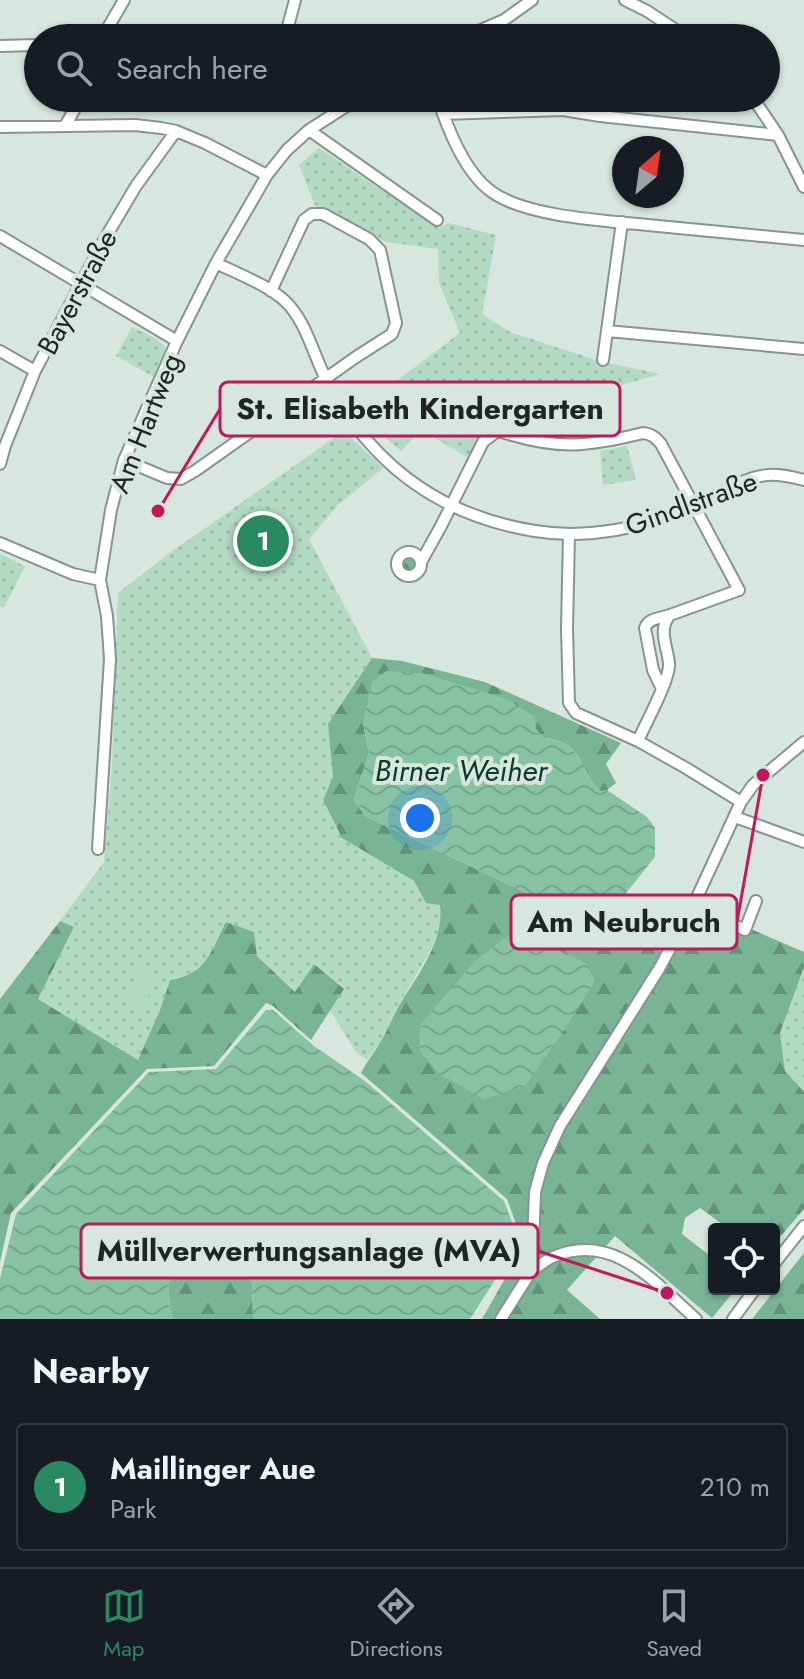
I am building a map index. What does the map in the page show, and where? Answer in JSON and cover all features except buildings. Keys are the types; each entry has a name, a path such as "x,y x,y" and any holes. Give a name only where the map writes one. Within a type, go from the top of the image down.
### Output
{"street":[{"path":"110,24 124,0"},
{"path":"289,24 295,0"},
{"path":"494,24 532,0"},
{"path":"625,0 667,24"},
{"path":"0,46 24,45"},
{"path":"65,126 73,112"},
{"name":"Am Hartweg","path":"98,849 110,659 107,616 100,580 111,510 124,460 216,263 267,175 287,150 309,130 337,112"},
{"path":"503,112 443,114 471,170 490,191 508,202 533,210 622,222 804,240"},
{"path":"575,112 778,135"},
{"path":"764,112 804,187"},
{"path":"0,127 135,125 176,131 267,175"},
{"path":"309,130 437,220"},
{"name":"Bayerstraße","path":"0,464 2,444 35,371 80,285 136,186 176,131"},
{"path":"124,460 167,478 181,479 392,334 396,323 380,250 358,232 323,214 312,214 304,220 271,291"},
{"path":"603,360 622,222"},
{"path":"0,236 177,341"},
{"name":"Gindlstraße","path":"216,263 286,301 300,319 325,379 345,413 388,464 417,487 451,506 511,527 569,534 607,531 653,522 766,475 804,480"},
{"path":"607,331 804,349"},
{"path":"0,351 35,371"},
{"path":"421,562 483,442 496,432 569,446 650,434 661,444 739,590 647,623 645,628 653,670 662,689"},
{"path":"569,534 569,703 576,713 638,741 741,802"},
{"path":"0,543 73,574 100,580"},
{"path":"638,741 670,667 663,629 670,615"},
{"path":"532,1270 535,1192 543,1163 560,1126 651,981 693,906 741,802 753,785 804,742"},
{"path":"735,817 804,842"},
{"path":"693,906 745,930 756,901"},
{"path":"780,1256 804,1226"},
{"path":"501,1319 532,1270 553,1257 579,1250 605,1251 629,1261 696,1319"},
{"path":"733,1319 751,1295"}],"green space":[{"path":"319,148 438,228 449,223 496,235 482,314 510,332 599,361 660,374 569,400 564,439 514,431 492,420 469,458 421,430 401,451 355,412 460,333 439,283 438,249 386,242 315,205 299,165"},
{"path":"132,327 154,338 166,349 168,355 156,378 116,356"},
{"path":"344,431 383,468 338,505 309,539 372,658 328,724 333,777 323,800 342,838 414,881 426,903 440,904 442,921 433,946 381,1042 367,1060 356,1052 330,1010 344,989 295,992 226,922 206,960 193,972 170,980 138,1060 38,999 74,927 60,921 104,862 112,765 118,593"},
{"path":"627,446 636,480 603,485 600,451"},
{"path":"267,529 279,538 277,554 245,544 254,534"},
{"path":"0,554 25,566 4,608 0,606"},
{"path":"410,554 417,557 420,564 417,571 410,574 403,571 400,564 403,557"},
{"path":"372,658 402,661 485,682 621,743 606,764 616,783 601,792 573,750 556,740 543,738 536,729 363,723 369,753 354,800 365,816 552,905 599,912 629,940 673,956 699,907 804,952 804,967 780,1033 785,1071 804,1092 804,1209 780,1237 780,1223 721,1223 700,1208 685,1218 682,1234 708,1254 708,1295 731,1295 712,1318 615,1236 567,1290 600,1319 482,1319 515,1261 515,1221 507,1199 361,1073 433,948 438,934 440,905 426,903 414,881 342,838 323,800 333,777 328,724","holes":["421,1024 440,1074 420,1050"]},
{"path":"60,921 74,927 38,999 138,1060 170,980 200,967 226,922 254,932 257,956 295,992 314,964 344,989 311,1040 266,1003 214,1066 147,1069 11,1213 0,1262 0,999"},
{"path":"141,967 159,976 142,1009 124,1000"},
{"path":"804,967 804,1092 785,1071 780,1033"},
{"path":"213,1249 237,1253 252,1283 253,1319 173,1319 168,1283 187,1258"},
{"path":"804,1253 804,1319 752,1319 771,1295 780,1295 780,1283"}],"water":[{"name":"Birner Weiher","path":"386,671 422,673 507,699 535,717 536,729 543,738 566,744 573,750 601,791 607,790 647,817 655,828 655,857 618,903 599,912 552,905 365,816 354,800 369,753 363,723 372,682"},
{"path":"509,935 535,937 587,964 595,981 525,1086 484,1099 440,1074 420,1050 421,1024 474,962"},
{"path":"266,1010 273,1010 314,1046 365,1081 504,1201 512,1222 509,1258 470,1319 253,1319 252,1283 238,1253 213,1250 190,1258 168,1283 173,1319 0,1319 0,1279 16,1214 149,1072 216,1069"}],"place":[{"name":"St. Elisabeth Kindergarten","path":"158,511"},
{"name":"Maillinger Aue","path":"263,541"},
{"name":"Am Neubruch","path":"763,775"},
{"name":"Müllverwertungsanlage (MVA)","path":"667,1293"}]}
